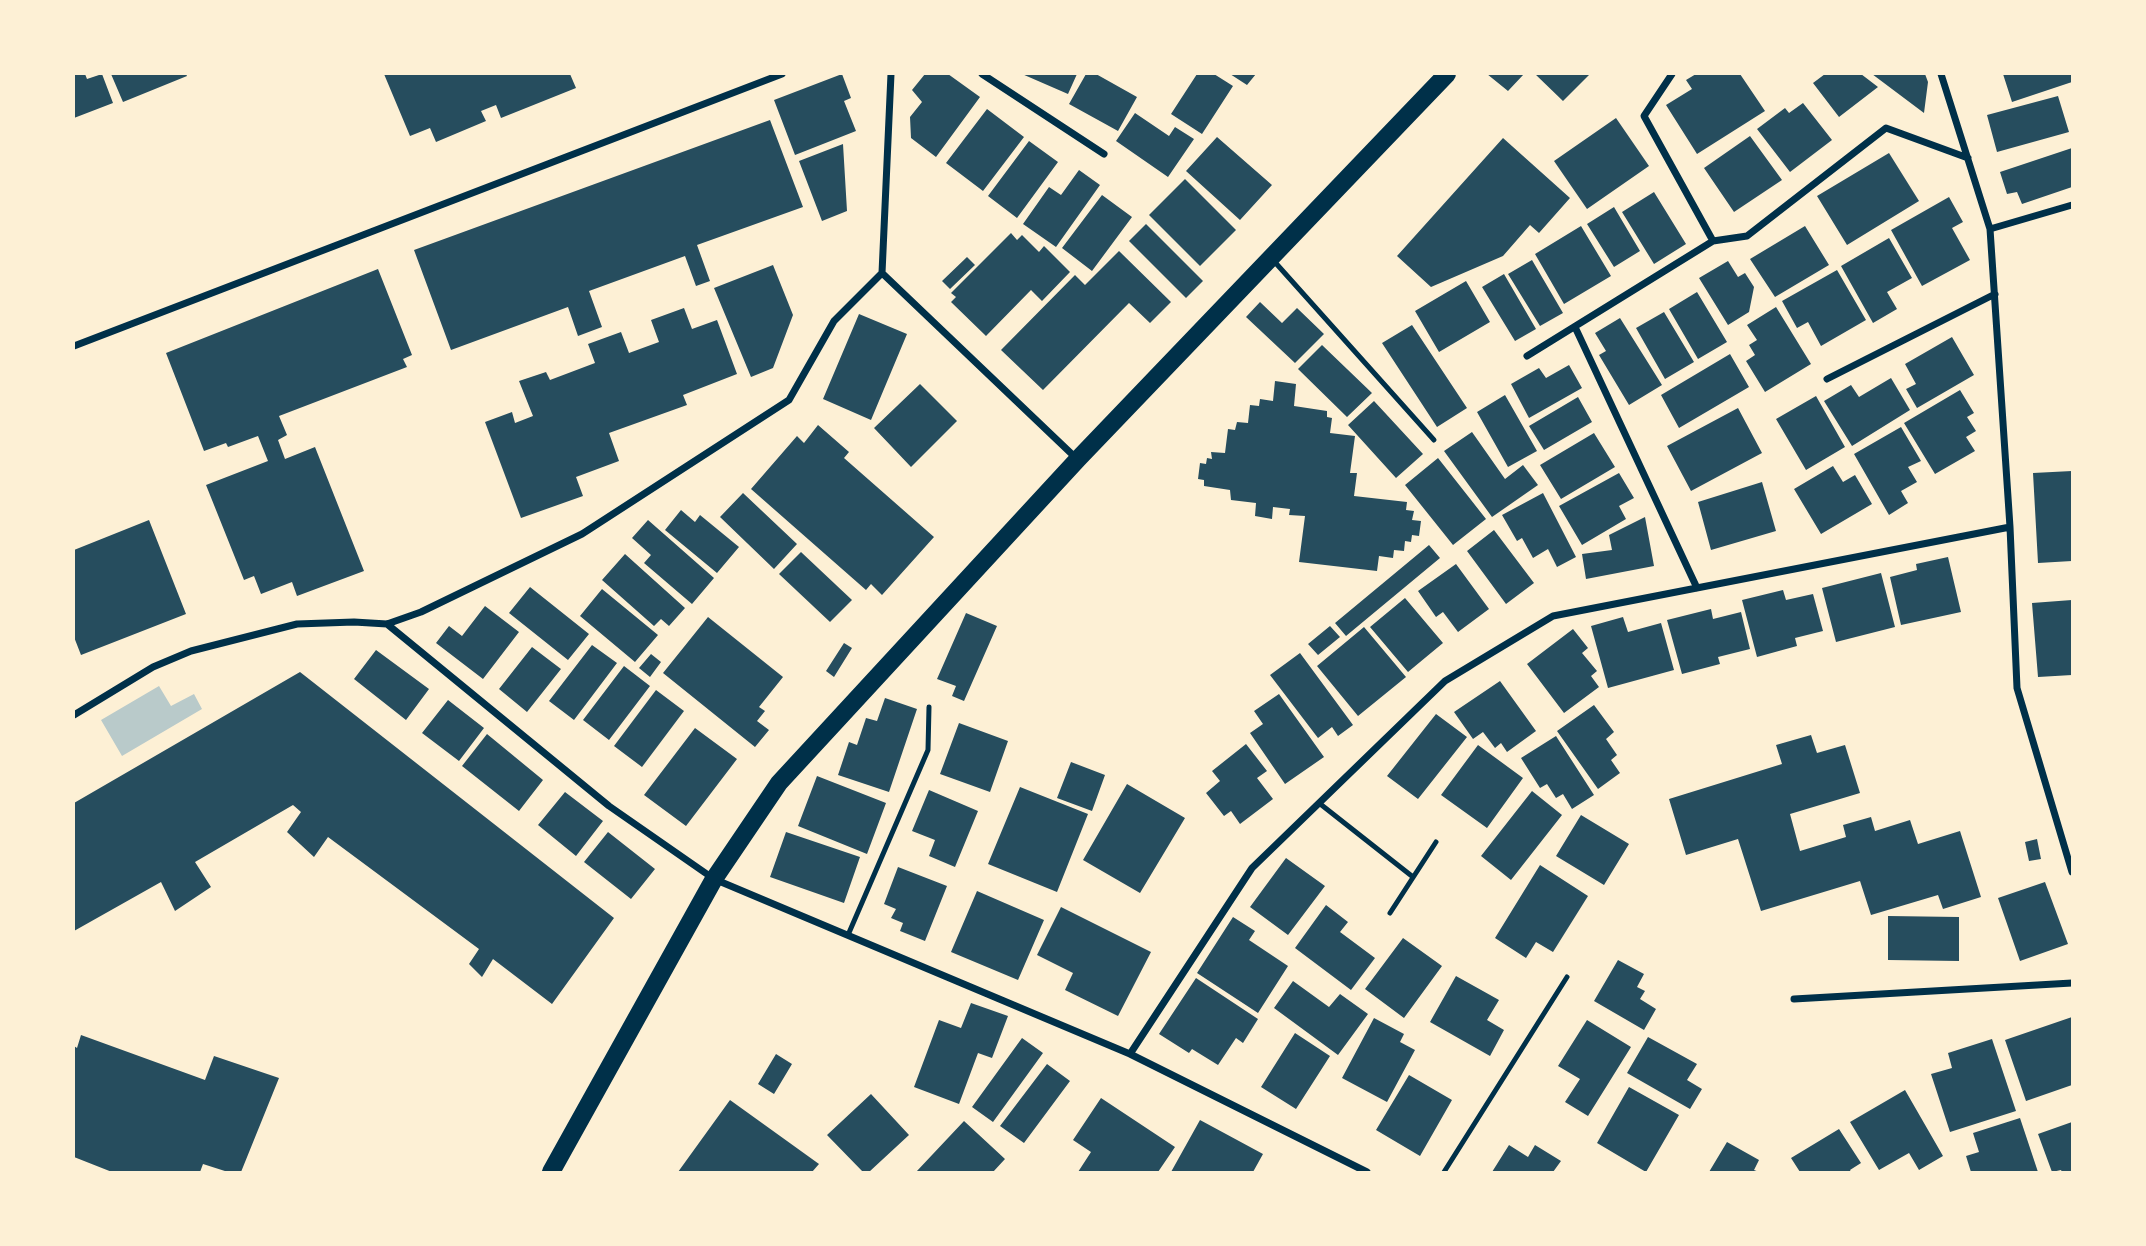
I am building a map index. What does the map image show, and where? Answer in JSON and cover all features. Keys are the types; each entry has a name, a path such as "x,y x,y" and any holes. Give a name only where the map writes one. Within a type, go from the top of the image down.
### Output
{"main road":[{"path":"551,1172 714,879 779,783 1078,459 1447,74"}],"street":[{"path":"74,346 782,74"},
{"path":"74,715 153,667 191,651 298,624 387,624 421,612 582,534 789,400 834,321 882,273 891,74"},
{"path":"985,74 1104,154"},
{"path":"1672,74 1644,116 1713,241"},
{"path":"1941,74 1990,229 2011,527 2017,688 2073,872"},
{"path":"1527,356 1713,241 1748,236 1886,128 1968,158"},
{"path":"1990,229 2073,205"},
{"path":"882,273 1078,459"},
{"path":"1827,379 1995,294"},
{"path":"1575,327 1696,589"},
{"path":"1130,1054 1251,868 1445,681 1553,616 2011,527"},
{"path":"387,624 610,806 714,879 1130,1054 1367,1172"},
{"path":"1794,999 2073,984"}],"lane":[{"path":"1271,258 1434,440"},
{"path":"848,935 928,750 929,707"},
{"path":"1319,803 1413,877"},
{"path":"1390,913 1436,842"},
{"path":"1444,1172 1567,977"}],"shaded area":[{"path":"159,686 171,706 194,694 202,709 122,756 101,720"}],"building":[{"path":"74,74 85,74 87,79 102,74 113,103 74,118"},
{"path":"111,74 186,74 187,76 123,102"},
{"path":"384,74 570,74 576,88 501,118 496,105 481,111 486,121 436,142 430,128 410,136"},
{"path":"842,74 851,98 844,101 856,131 795,155 774,100"},
{"path":"925,74 948,74 980,97 936,157 911,138 910,117 922,102 912,90"},
{"path":"1022,74 1077,74 1068,94"},
{"path":"1086,74 1096,74 1137,97 1118,131 1069,104"},
{"path":"1197,74 1214,74 1233,86 1202,134 1171,114"},
{"path":"1230,74 1256,74 1247,85"},
{"path":"1487,74 1524,74 1508,91"},
{"path":"1535,74 1590,74 1563,101"},
{"path":"1696,74 1740,74 1765,111 1697,154 1666,105 1692,89 1686,80"},
{"path":"1825,74 1861,74 1878,87 1839,117 1813,83"},
{"path":"1872,74 1925,74 1928,82 1924,113"},
{"path":"2003,74 2072,74 2072,82 2012,102"},
{"path":"2058,96 2069,132 1997,152 1987,115"},
{"path":"1803,103 1832,140 1790,172 1757,129 1785,108 1789,113"},
{"path":"987,109 1024,137 983,191 946,163"},
{"path":"1135,113 1169,136 1175,127 1194,139 1168,177 1116,141"},
{"path":"1616,118 1649,166 1587,209 1554,161"},
{"path":"770,120 803,207 697,245 710,281 696,286 685,256 589,291 602,327 578,336 568,307 451,350 414,250"},
{"path":"1750,136 1782,180 1734,212 1704,168"},
{"path":"1217,137 1272,185 1240,220 1186,171"},
{"path":"1503,138 1570,198 1539,233 1530,225 1503,256 1431,287 1397,256"},
{"path":"1029,141 1058,162 1017,218 988,196"},
{"path":"843,144 847,211 822,221 799,161"},
{"path":"2072,148 2072,187 2022,204 2017,192 2007,194 2000,172"},
{"path":"1889,153 1919,201 1847,245 1817,196"},
{"path":"1079,170 1100,185 1056,247 1023,224 1049,187 1061,195"},
{"path":"1185,179 1236,230 1200,266 1149,215"},
{"path":"1654,192 1686,244 1654,264 1622,212"},
{"path":"1102,195 1132,217 1092,271 1062,248"},
{"path":"1949,197 1963,222 1952,228 1970,260 1922,286 1891,230"},
{"path":"1614,207 1640,251 1614,267 1587,224"},
{"path":"1146,224 1203,281 1186,298 1129,241"},
{"path":"1581,226 1611,276 1564,304 1535,254"},
{"path":"1805,226 1829,265 1775,297 1750,259"},
{"path":"1011,233 1017,240 1022,235 1039,252 1044,246 1070,272 1042,301 1031,290 986,336 951,302 956,297 951,293"},
{"path":"1889,238 1912,278 1887,292 1897,309 1873,323 1841,266"},
{"path":"1119,251 1171,302 1150,323 1129,303 1043,390 1001,350 1075,275 1085,285"},
{"path":"967,257 975,265 950,289 942,281"},
{"path":"1532,260 1563,313 1540,326 1508,274"},
{"path":"1728,261 1738,277 1745,273 1754,287 1749,312 1728,325 1699,278"},
{"path":"773,265 793,315 773,368 751,377 714,288"},
{"path":"378,269 412,355 403,359 407,367 279,416 287,435 278,440 285,459 315,447 364,571 297,596 292,582 261,594 254,576 244,580 206,485 268,461 258,436 228,447 226,443 204,451 166,353"},
{"path":"1837,270 1866,320 1821,346 1808,322 1797,328 1782,301"},
{"path":"1504,274 1536,329 1515,341 1482,287"},
{"path":"1466,281 1490,322 1439,352 1415,311"},
{"path":"1697,292 1727,342 1698,359 1669,309"},
{"path":"1260,302 1282,323 1297,308 1324,334 1295,363 1246,317"},
{"path":"1776,307 1811,364 1765,392 1746,361 1755,355 1749,345 1757,340 1747,325"},
{"path":"684,308 692,329 717,320 737,374 683,395 687,405 609,433 619,461 576,477 583,496 521,518 485,422 512,412 515,423 533,416 519,381 546,372 550,380 595,363 588,344 621,332 629,353 659,342 651,320"},
{"path":"1664,312 1694,362 1665,379 1636,328"},
{"path":"859,314 907,334 871,420 823,399"},
{"path":"1620,318 1662,385 1629,405 1599,355 1606,351 1595,333"},
{"path":"1412,325 1467,408 1437,427 1382,343"},
{"path":"1952,337 1974,375 1917,408 1906,389 1916,384 1905,364"},
{"path":"1322,345 1372,393 1347,417 1298,369"},
{"path":"1730,354 1749,387 1679,428 1661,395"},
{"path":"1569,365 1582,388 1529,418 1511,384 1539,368 1546,378"},
{"path":"1891,378 1910,410 1852,446 1824,401 1851,385 1859,397"},
{"path":"1275,381 1296,384 1294,406 1327,411 1327,417 1332,418 1330,433 1355,436 1350,473 1357,473 1354,496 1407,502 1406,510 1414,511 1412,520 1421,521 1419,536 1412,535 1411,542 1405,541 1404,551 1394,550 1393,558 1379,556 1377,571 1299,562 1305,516 1289,515 1290,509 1273,507 1272,519 1255,516 1256,503 1231,500 1230,490 1204,486 1204,480 1198,479 1200,463 1206,464 1207,458 1212,459 1211,452 1225,453 1228,429 1235,430 1237,422 1248,423 1250,405 1259,406 1260,399 1273,401"},
{"path":"920,384 957,421 911,467 874,428"},
{"path":"1960,390 1974,413 1967,417 1976,431 1966,437 1975,451 1935,474 1904,423"},
{"path":"1505,395 1537,451 1508,467 1477,412"},
{"path":"1816,396 1845,447 1806,470 1776,419"},
{"path":"1578,397 1592,422 1544,450 1529,426"},
{"path":"1374,401 1423,454 1396,478 1348,425"},
{"path":"1738,408 1762,453 1691,491 1667,446"},
{"path":"818,425 849,452 844,458 934,537 882,595 871,584 866,590 751,489 797,436 804,443"},
{"path":"1901,427 1921,461 1908,467 1917,482 1901,491 1908,503 1889,515 1854,454"},
{"path":"1472,432 1505,479 1523,465 1538,485 1492,517 1444,451"},
{"path":"1594,433 1615,467 1561,499 1540,465"},
{"path":"1438,458 1486,519 1453,545 1405,485"},
{"path":"1833,466 1843,482 1855,475 1872,504 1821,534 1794,489"},
{"path":"2072,471 2072,561 2038,563 2033,473"},
{"path":"1619,473 1634,498 1619,506 1626,519 1582,545 1559,506"},
{"path":"1762,482 1776,531 1711,550 1698,502"},
{"path":"743,493 797,544 774,569 720,517"},
{"path":"1543,493 1576,557 1557,567 1548,549 1533,558 1522,538 1517,541 1502,515"},
{"path":"681,510 695,522 700,515 739,547 717,573 665,530"},
{"path":"1645,517 1654,566 1586,579 1582,554 1612,550 1609,535"},
{"path":"149,520 186,614 81,655 74,637 74,550"},
{"path":"648,520 714,578 692,604 644,563 651,555 632,538"},
{"path":"1494,530 1534,583 1506,604 1467,551"},
{"path":"1429,545 1440,558 1346,636 1335,623"},
{"path":"801,552 852,600 830,622 779,574"},
{"path":"625,554 685,608 669,626 661,619 654,626 602,580"},
{"path":"1948,557 1961,612 1901,625 1890,577 1917,570 1916,564"},
{"path":"1456,564 1489,609 1458,632 1443,612 1436,617 1418,591"},
{"path":"1881,573 1895,627 1836,642 1822,588"},
{"path":"530,587 589,634 568,660 509,613"},
{"path":"602,589 658,635 635,662 580,616"},
{"path":"1783,590 1786,600 1813,594 1823,631 1795,638 1797,646 1757,657 1742,600"},
{"path":"1405,598 1443,643 1408,672 1370,627"},
{"path":"2072,600 2072,675 2038,677 2032,603"},
{"path":"485,606 519,632 483,679 436,643 449,626 462,636"},
{"path":"1711,609 1713,619 1741,612 1750,649 1718,657 1720,664 1682,674 1667,620"},
{"path":"966,613 997,626 964,701 952,696 956,686 937,679"},
{"path":"708,617 783,677 759,707 765,711 757,721 769,730 755,747 663,673"},
{"path":"1623,617 1628,632 1661,623 1674,670 1608,688 1591,626"},
{"path":"1330,626 1340,637 1318,655 1308,644"},
{"path":"1364,627 1406,677 1358,716 1317,666"},
{"path":"1573,629 1588,648 1582,653 1597,671 1591,676 1599,687 1564,713 1527,664"},
{"path":"844,643 852,648 834,677 826,671"},
{"path":"592,645 617,663 574,720 549,701"},
{"path":"532,647 561,669 527,712 499,689"},
{"path":"376,650 429,689 406,720 354,679"},
{"path":"1300,653 1353,725 1338,736 1332,727 1318,738 1270,675"},
{"path":"651,654 661,662 650,677 639,668"},
{"path":"624,666 650,686 609,740 583,720"},
{"path":"300,672 614,918 552,1004 493,959 482,977 469,964 479,949 328,837 314,857 287,832 301,812 293,805 195,862 211,887 175,911 161,882 74,931 74,803"},
{"path":"1500,681 1536,731 1507,752 1501,743 1495,748 1483,732 1473,739 1454,712"},
{"path":"656,690 684,711 642,767 614,746"},
{"path":"1279,694 1324,757 1285,784 1250,733 1263,724 1254,711"},
{"path":"885,698 917,709 889,792 838,775 849,742 857,745 866,718 877,721"},
{"path":"448,700 484,728 459,761 422,733"},
{"path":"1594,705 1614,732 1606,739 1617,755 1611,760 1620,773 1598,789 1557,731"},
{"path":"1436,714 1467,737 1418,799 1387,776"},
{"path":"959,723 1008,741 990,792 940,774"},
{"path":"695,728 737,759 686,826 644,795"},
{"path":"487,734 543,780 519,811 462,766"},
{"path":"1811,735 1817,753 1845,745 1860,793 1790,814 1800,851 1846,837 1843,825 1871,817 1875,831 1910,820 1918,844 1960,831 1981,897 1943,909 1938,895 1871,915 1860,881 1761,911 1738,839 1686,855 1669,799 1782,764 1776,745"},
{"path":"1556,736 1594,795 1572,809 1563,794 1556,798 1547,784 1540,788 1521,758"},
{"path":"1246,744 1267,771 1257,778 1273,799 1240,824 1231,811 1224,816 1206,793 1220,781 1212,771"},
{"path":"1478,745 1523,778 1487,828 1441,795"},
{"path":"1071,762 1105,775 1092,811 1057,798"},
{"path":"817,776 886,803 867,854 798,826"},
{"path":"1127,784 1185,818 1140,893 1083,860"},
{"path":"1020,787 1088,814 1057,892 988,864"},
{"path":"929,790 978,811 955,867 929,856 935,840 912,831"},
{"path":"1532,791 1562,815 1511,880 1481,856"},
{"path":"565,792 603,821 576,856 538,825"},
{"path":"1581,815 1629,844 1604,885 1556,856"},
{"path":"608,832 655,869 631,899 584,862"},
{"path":"786,832 860,857 844,903 770,877"},
{"path":"2037,839 2041,859 2029,861 2025,842"},
{"path":"1286,858 1325,886 1288,935 1250,907"},
{"path":"1540,865 1588,896 1553,952 1536,942 1526,958 1495,938"},
{"path":"898,867 947,886 925,941 900,931 903,923 891,918 896,909 884,904"},
{"path":"2045,882 2068,944 2020,961 1998,898"},
{"path":"977,891 1044,920 1018,980 951,952"},
{"path":"1326,905 1348,922 1340,932 1375,958 1351,990 1295,948"},
{"path":"1061,907 1151,952 1118,1016 1065,990 1073,973 1037,955"},
{"path":"1888,916 1959,917 1959,961 1888,960"},
{"path":"1233,917 1255,931 1249,940 1288,966 1258,1013 1197,973"},
{"path":"1403,938 1442,966 1404,1018 1365,989"},
{"path":"1618,960 1644,974 1637,987 1645,991 1640,999 1656,1009 1644,1030 1594,1001"},
{"path":"1456,976 1499,1000 1487,1020 1504,1030 1490,1056 1430,1022"},
{"path":"1196,978 1258,1019 1243,1043 1236,1038 1218,1065 1192,1049 1189,1053 1159,1034"},
{"path":"1293,981 1329,1007 1340,994 1368,1014 1338,1055 1274,1008"},
{"path":"971,1003 1008,1016 992,1058 978,1053 959,1104 914,1087 939,1020 961,1028"},
{"path":"2072,1017 2072,1085 2026,1101 2005,1040"},
{"path":"1374,1018 1404,1034 1400,1042 1415,1050 1387,1102 1342,1078"},
{"path":"1587,1020 1631,1047 1588,1116 1565,1102 1580,1079 1558,1066"},
{"path":"1295,1033 1330,1056 1296,1109 1261,1087"},
{"path":"81,1035 205,1080 214,1056 279,1078 241,1172 228,1172 203,1164 200,1172 112,1172 74,1157 74,1046 77,1048"},
{"path":"1648,1037 1697,1064 1687,1080 1702,1089 1690,1109 1627,1073"},
{"path":"1022,1038 1043,1053 993,1122 972,1107"},
{"path":"1992,1039 2016,1111 1950,1132 1931,1074 1952,1068 1948,1053"},
{"path":"776,1054 792,1064 774,1094 758,1084"},
{"path":"1047,1064 1070,1081 1024,1143 1000,1126"},
{"path":"1409,1075 1452,1100 1420,1156 1376,1130"},
{"path":"1629,1087 1679,1115 1646,1172 1597,1143"},
{"path":"1905,1090 1943,1156 1919,1170 1909,1153 1879,1170 1850,1122"},
{"path":"871,1094 909,1135 869,1172 863,1172 827,1135"},
{"path":"1101,1098 1175,1147 1158,1172 1078,1172 1091,1152 1073,1140"},
{"path":"730,1100 819,1164 812,1172 678,1172"},
{"path":"2020,1118 2038,1172 1971,1172 1966,1156 1979,1152 1973,1133"},
{"path":"1200,1120 1263,1154 1253,1172 1171,1172"},
{"path":"964,1121 1005,1159 993,1172 916,1172"},
{"path":"2072,1122 2072,1172 2052,1172 2038,1134"},
{"path":"1839,1129 1861,1163 1850,1170 1851,1172 1800,1172 1791,1158"},
{"path":"1727,1142 1759,1160 1754,1170 1759,1172 1709,1172"},
{"path":"1509,1145 1528,1157 1535,1145 1561,1161 1553,1172 1492,1172"}]}
